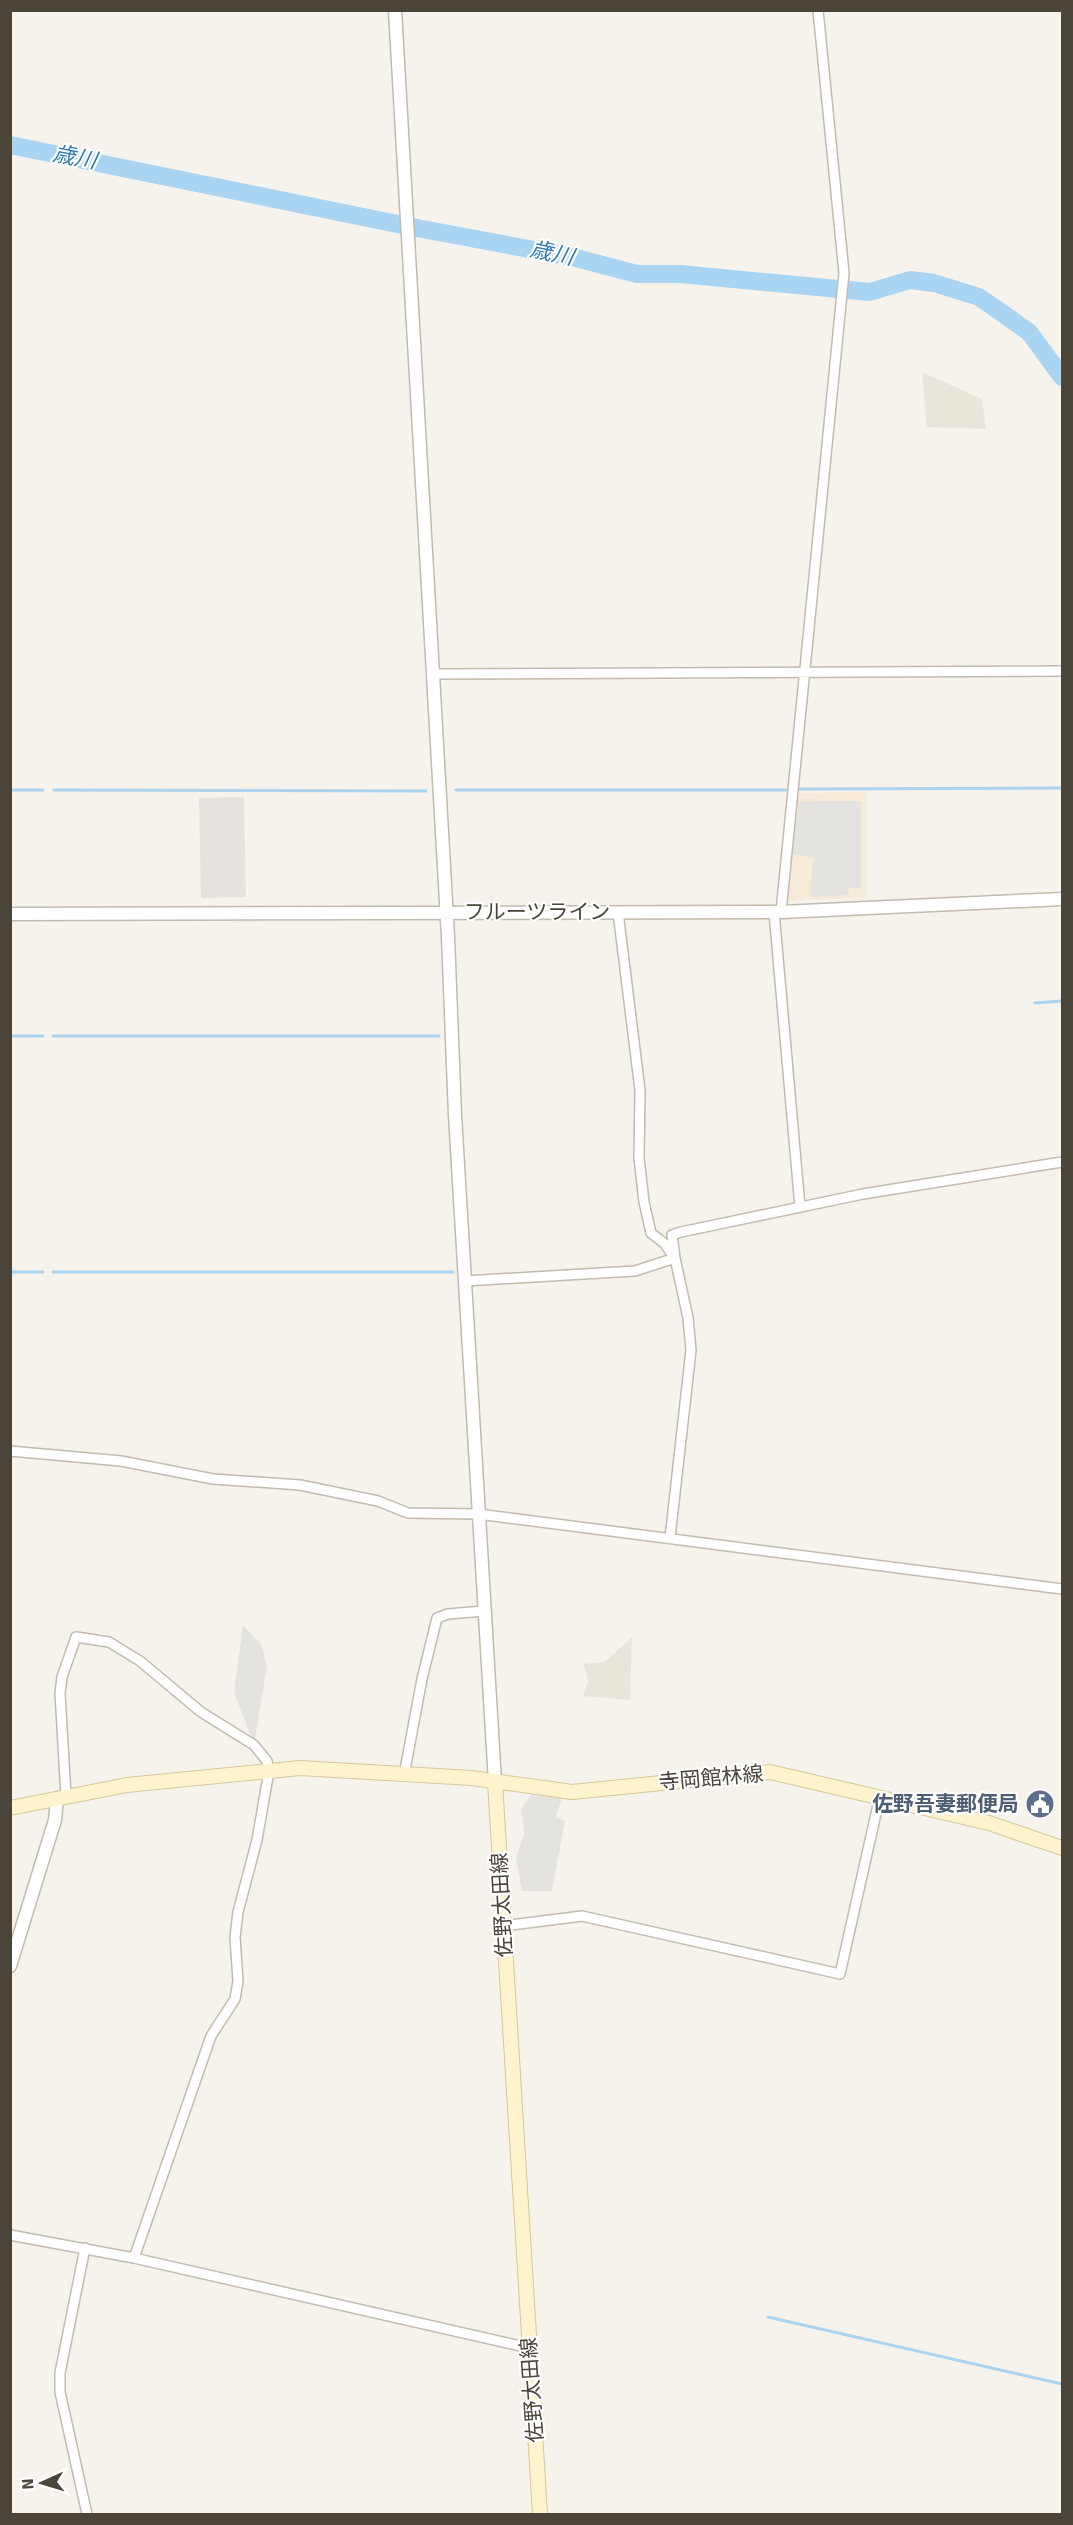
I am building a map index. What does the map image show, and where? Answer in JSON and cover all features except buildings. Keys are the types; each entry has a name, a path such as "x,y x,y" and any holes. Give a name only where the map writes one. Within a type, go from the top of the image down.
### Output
{"main road":[{"path":"10,1809 127,1785 300,1768 495,1782"},
{"name":"寺岡館林線","path":"495,1782 558,1791 585,1792 770,1772 989,1823 1062,1848"},
{"name":"佐野太田線","path":"495,1782 540,2514"}],"street":[{"path":"395,10 478,1514 495,1782"},
{"path":"800,1207 777,912 844,279 818,10"},
{"path":"432,674 1062,671"},
{"name":"フルーツライン","path":"10,914 446,911 777,912 1062,899"},
{"path":"618,912 640,1090 639,1158 644,1202 651,1233 675,1258"},
{"path":"670,1538 691,1350 688,1318 672,1235 863,1194 1062,1162"},
{"path":"465,1281 635,1272 675,1258"},
{"path":"10,1451 121,1461 213,1479 300,1485 378,1501 408,1513 478,1514 1062,1589"},
{"path":"404,1775 422,1678 437,1618 448,1614 484,1611"},
{"path":"10,1966 62,1797 60,1693 62,1677 76,1637 109,1642 140,1661 201,1712 254,1745 267,1761 269,1771 257,1840 238,1912 235,1937 238,1981 235,1999 211,2036 134,2258"},
{"path":"503,1926 582,1916 840,1974 880,1796"},
{"path":"10,2235 134,2258 529,2348"},
{"path":"85,2248 60,2373 60,2392 87,2514"}],"shaded area":[{"path":"922,372 982,399 986,429 927,427"},
{"path":"866,792 866,898 785,901 797,793"},
{"path":"244,797 246,897 201,898 199,798"},
{"path":"861,801 861,888 849,888 848,895 810,897 813,858 791,854 799,802"},
{"path":"243,1625 261,1644 267,1666 254,1745 234,1692"},
{"path":"632,1637 630,1700 583,1696 588,1682 584,1664 605,1662"},
{"path":"531,1795 562,1798 556,1817 565,1821 552,1891 522,1891 516,1858 524,1834 521,1809"}],"waterway":[{"name":"歳川","path":"10,145 422,229 572,257 637,274 680,274 870,292 910,280 934,283 979,297 1029,332 1062,377"},
{"path":"799,789 1062,788"},
{"path":"10,790 43,790"},
{"path":"54,790 426,791"},
{"path":"456,790 786,790"},
{"path":"1035,1003 1062,1001"},
{"path":"10,1036 43,1036"},
{"path":"53,1036 439,1036"},
{"path":"10,1272 43,1272"},
{"path":"53,1272 453,1272"},
{"path":"768,2317 1062,2384"}],"place":[{"name":"佐野吾妻郵便局","path":"1040,1804"}]}
